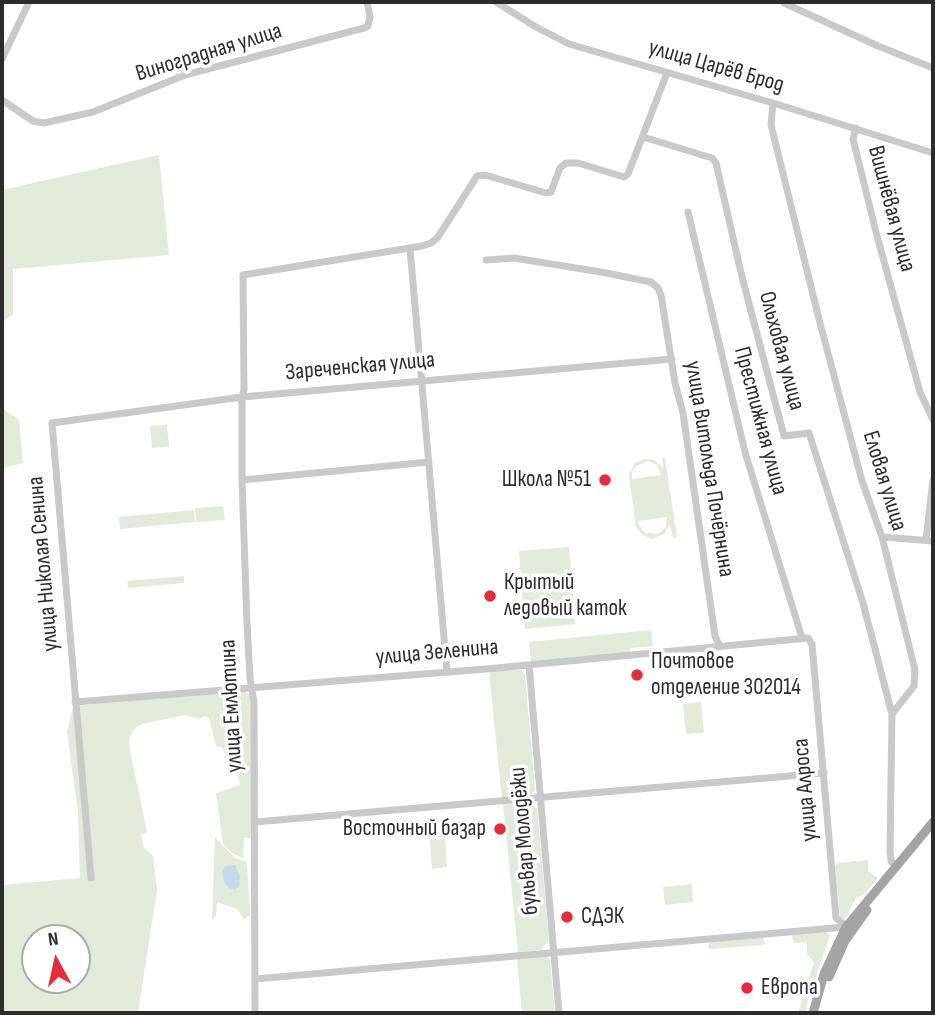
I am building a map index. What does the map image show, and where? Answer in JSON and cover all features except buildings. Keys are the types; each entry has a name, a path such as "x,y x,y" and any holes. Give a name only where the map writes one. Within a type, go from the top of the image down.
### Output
{"main road":[{"path":"813,1013 824,974 849,928 895,866 933,822"},
{"path":"819,1013 829,977 849,928 933,831"}],"street":[{"path":"2,59 29,2"},
{"name":"Виноградная улица","path":"2,100 33,121 44,123 93,112 185,75 365,28 370,18 367,2"},
{"name":"улица Царёв Брод","path":"496,2 569,44 933,153"},
{"path":"783,3 933,68"},
{"path":"447,672 410,248 422,247 438,237 477,176 485,175 547,193 551,192 560,168 566,163 578,163 624,177 628,174 667,73"},
{"name":"Еловая улица","path":"773,103 771,125 820,323 862,481 881,537 915,670 914,686 892,714"},
{"name":"Вишнёвая улица","path":"856,128 853,139 881,248 920,392 933,420"},
{"name":"Ольховая улица","path":"643,137 712,158 716,163 742,277 784,436 809,433 863,603 892,714"},
{"name":"Престижная улица","path":"688,212 745,452 802,638"},
{"name":"улица Емлютина","path":"255,1013 254,702 247,623 242,480 243,275 410,248"},
{"name":"улица Витольда Почёрнина","path":"486,260 514,258 655,284 661,295 683,413 715,636 720,647"},
{"name":"Зареченская улица","path":"52,422 242,397 672,359"},
{"name":"улица Николая Сенина","path":"52,422 90,878"},
{"path":"242,480 429,463"},
{"path":"881,537 930,541 933,481"},
{"name":"улица Алроса","path":"802,638 808,638 812,644 836,918 849,928"},
{"name":"улица Зеленина","path":"75,702 529,665 802,638"},
{"name":"бульвар Молодёжи","path":"529,665 559,1013"},
{"path":"892,714 890,851 891,861 895,866"},
{"path":"255,822 824,773"},
{"path":"255,979 849,928"}],"green space":[{"path":"159,155 169,255 13,269 13,314 2,322 2,190"},
{"path":"2,408 19,420 23,463 2,468"},
{"path":"167,425 169,447 152,448 150,426"},
{"path":"662,458 665,458 677,537 673,538 670,524 664,534 652,539 642,535 636,527 629,475 635,463 644,459 654,460 663,468","holes":["648,461 657,465 661,475 632,479 636,466","667,517 666,527 658,534 645,533 638,521"]},
{"path":"223,506 225,520 196,522 195,508"},
{"path":"194,510 195,522 120,529 119,517"},
{"path":"569,547 575,624 525,629 519,551"},
{"path":"184,576 184,583 128,588 127,581"},
{"path":"651,630 653,646 630,648 630,653 531,662 529,642"},
{"path":"520,669 525,675 535,790 530,796 502,799 489,671"},
{"path":"242,691 248,693 252,700 252,838 244,838 243,858 232,853 223,844 216,793 240,785 237,771 228,769 223,748 216,746 209,718 205,716 199,719 185,715 142,724 135,728 130,736 129,745 147,832 141,835 144,848 153,856 157,890 138,1013 2,1013 2,885 80,878 78,812 67,732 73,706"},
{"path":"701,702 704,733 686,734 683,704"},
{"path":"529,801 537,808 549,940 541,950 518,952 503,804"},
{"path":"215,837 235,858 247,862 250,915 244,919 237,909 217,902 216,916 212,920"},
{"path":"445,839 447,867 432,869 430,840"},
{"path":"868,860 868,871 878,878 865,893 856,898 845,919 840,917 835,866 837,863"},
{"path":"692,884 693,902 665,905 663,887"},
{"path":"824,931 830,935 808,999 806,1013 798,1013 814,962 807,955 807,942 794,943 792,936"},
{"path":"763,937 763,945 711,949 708,947 711,941"},
{"path":"547,956 550,960 555,1013 522,1013 517,958"}],"water":[{"path":"235,865 240,876 239,886 235,890 224,882 222,872 225,866"}],"place":[{"name":"Школа №51","path":"605,480"},
{"name":"Крытый ледовый каток","path":"490,596"},
{"name":"Почтовое отделение 302014","path":"637,675"},
{"name":"Восточный базар","path":"500,829"},
{"name":"СДЭК","path":"567,917"},
{"name":"Европа","path":"747,988"}]}
